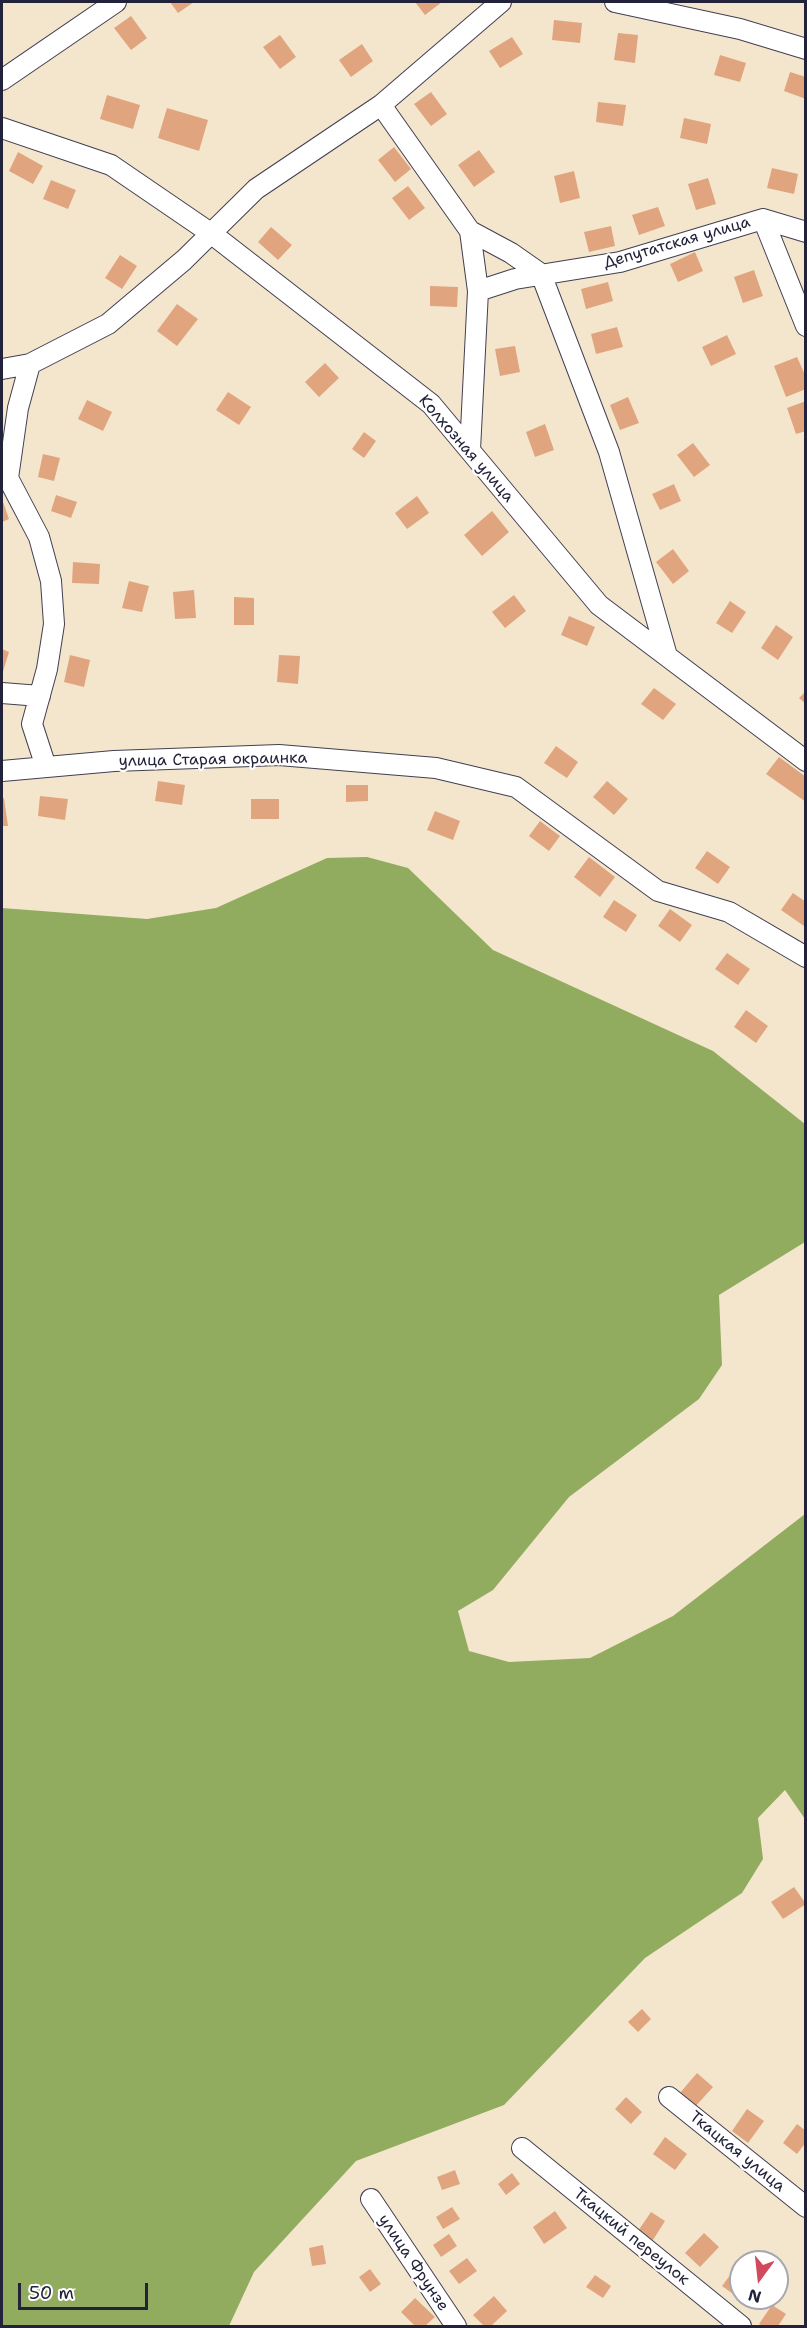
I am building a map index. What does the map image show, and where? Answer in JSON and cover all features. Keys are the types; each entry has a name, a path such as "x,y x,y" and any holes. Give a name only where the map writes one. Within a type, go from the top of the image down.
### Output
{"street":[{"path":"2,80 116,2"},
{"path":"2,369 30,364 108,324 184,260 256,189 381,105 501,2"},
{"path":"615,2 740,29 806,49"},
{"path":"381,105 470,231 511,253 541,274 609,452 668,656"},
{"name":"Колхозная улица","path":"2,128 111,165 212,234 430,404 599,605 806,761"},
{"path":"763,219 806,326"},
{"name":"Депутатская улица","path":"478,291 515,279 620,262 763,219 806,232"},
{"path":"470,231 478,291 470,450"},
{"path":"30,364 18,408 8,478 39,537 51,581 54,624 47,669 32,724 46,767"},
{"path":"2,693 40,696"},
{"name":"улица Старая окраинка","path":"2,771 114,761 279,755 436,768 516,787 658,891 729,912 806,957"},
{"name":"Ткацкая улица","path":"669,2097 806,2207"},
{"name":"Ткацкий переулок","path":"522,2148 741,2326"},
{"name":"улица Фрунзе","path":"371,2199 456,2326"}],"green space":[{"path":"367,857 408,868 493,950 713,1051 805,1124 805,1242 719,1295 722,1365 699,1399 569,1497 493,1590 458,1611 469,1651 509,1662 590,1658 673,1616 805,1514 805,1819 785,1790 758,1818 763,1859 742,1893 645,1958 504,2105 356,2161 254,2272 229,2326 2,2326 2,908 147,919 216,908 327,858"}],"building":[{"path":"170,2 194,2 178,13"},
{"path":"415,2 442,2 425,15"},
{"path":"131,16 147,38 131,50 114,28"},
{"path":"554,20 582,23 580,43 552,40"},
{"path":"618,33 638,35 635,63 614,60"},
{"path":"280,35 296,57 280,69 263,47"},
{"path":"512,37 523,54 500,68 489,51"},
{"path":"362,44 373,61 351,77 339,60"},
{"path":"720,55 746,63 740,82 714,75"},
{"path":"790,72 806,77 806,99 784,91"},
{"path":"431,92 447,114 431,126 414,104"},
{"path":"107,95 140,105 133,129 100,119"},
{"path":"598,102 626,105 623,126 596,122"},
{"path":"167,108 208,120 199,151 158,138"},
{"path":"684,118 711,124 707,144 680,138"},
{"path":"394,147 411,169 395,182 378,160"},
{"path":"479,150 495,172 474,187 458,165"},
{"path":"18,152 43,166 33,184 9,171"},
{"path":"772,168 798,174 794,194 767,188"},
{"path":"574,171 580,198 560,203 554,176"},
{"path":"708,178 716,204 696,210 688,184"},
{"path":"51,180 76,190 68,209 43,199"},
{"path":"408,186 425,208 409,220 392,198"},
{"path":"658,207 665,226 639,235 632,215"},
{"path":"611,226 615,246 589,252 584,232"},
{"path":"271,227 292,245 278,260 258,242"},
{"path":"695,252 703,271 678,282 670,264"},
{"path":"120,255 137,266 122,289 105,278"},
{"path":"754,270 763,296 743,303 734,277"},
{"path":"608,282 613,301 586,309 581,289"},
{"path":"430,286 458,287 457,307 430,306"},
{"path":"177,304 198,319 177,346 157,331"},
{"path":"617,327 623,347 596,354 591,334"},
{"path":"727,335 736,354 711,366 702,347"},
{"path":"515,346 520,372 500,376 495,349"},
{"path":"797,357 806,377 806,389 786,397 774,366"},
{"path":"325,363 339,378 319,397 305,382"},
{"path":"228,392 251,407 239,425 216,410"},
{"path":"628,397 639,423 620,430 610,405"},
{"path":"87,400 112,412 103,431 78,419"},
{"path":"806,401 806,431 796,434 787,408"},
{"path":"545,424 554,450 535,457 526,432"},
{"path":"364,432 376,441 364,458 352,449"},
{"path":"693,443 710,465 694,477 677,455"},
{"path":"43,454 60,458 54,481 38,477"},
{"path":"674,484 681,501 660,510 652,494"},
{"path":"56,495 77,502 71,518 51,511"},
{"path":"417,496 429,513 407,529 395,513"},
{"path":"2,499 9,519 2,522"},
{"path":"492,511 509,532 482,556 464,535"},
{"path":"673,549 689,571 673,584 656,562"},
{"path":"73,562 100,564 99,584 72,583"},
{"path":"129,581 149,586 142,612 122,608"},
{"path":"194,590 196,618 175,619 173,592"},
{"path":"514,595 526,611 505,628 492,612"},
{"path":"234,597 254,598 254,625 234,625"},
{"path":"730,601 746,612 732,633 716,623"},
{"path":"569,616 595,627 587,646 561,635"},
{"path":"776,625 793,637 778,660 761,648"},
{"path":"2,649 9,652 2,675"},
{"path":"70,655 90,660 84,687 64,682"},
{"path":"279,655 300,656 298,684 277,682"},
{"path":"654,688 676,704 663,720 641,704"},
{"path":"806,691 806,704 799,698"},
{"path":"556,746 578,762 567,778 544,763"},
{"path":"779,757 806,777 806,802 766,774"},
{"path":"158,781 185,785 182,805 155,801"},
{"path":"607,781 628,799 614,815 593,797"},
{"path":"346,785 368,785 368,801 346,802"},
{"path":"40,796 68,799 65,820 38,816"},
{"path":"4,798 8,826 2,826 2,799"},
{"path":"251,799 279,799 279,819 251,819"},
{"path":"435,811 460,821 453,840 427,830"},
{"path":"540,821 560,836 549,851 529,836"},
{"path":"707,851 730,867 718,884 695,868"},
{"path":"589,857 615,877 600,897 574,877"},
{"path":"793,893 806,902 804,926 781,910"},
{"path":"614,900 637,915 626,932 603,917"},
{"path":"670,909 692,925 680,942 658,926"},
{"path":"727,953 750,969 738,985 715,969"},
{"path":"746,1010 768,1026 756,1043 734,1027"},
{"path":"794,1887 806,1904 783,1919 771,1902"},
{"path":"642,2009 651,2019 638,2032 628,2022"},
{"path":"697,2073 713,2087 694,2108 679,2094"},
{"path":"626,2097 642,2112 631,2124 615,2109"},
{"path":"747,2109 764,2121 748,2143 732,2131"},
{"path":"797,2124 806,2131 806,2142 797,2154 783,2143"},
{"path":"665,2137 687,2154 675,2170 653,2154"},
{"path":"455,2170 460,2184 442,2190 437,2177"},
{"path":"512,2173 520,2184 506,2195 498,2184"},
{"path":"452,2207 460,2219 443,2229 436,2217"},
{"path":"555,2211 567,2228 544,2244 533,2227"},
{"path":"651,2212 665,2221 653,2240 638,2231"},
{"path":"704,2233 719,2247 700,2267 685,2253"},
{"path":"449,2234 457,2246 441,2257 433,2245"},
{"path":"323,2245 326,2264 312,2266 309,2248"},
{"path":"467,2258 477,2271 459,2284 449,2271"},
{"path":"370,2269 381,2284 370,2292 359,2277"},
{"path":"595,2275 611,2286 603,2298 586,2287"},
{"path":"729,2276 729,2291 722,2286"},
{"path":"494,2296 507,2311 491,2326 484,2326 473,2315"},
{"path":"415,2298 435,2317 425,2326 415,2326 401,2312"},
{"path":"769,2310 780,2310 786,2314 778,2326 759,2324"}]}
